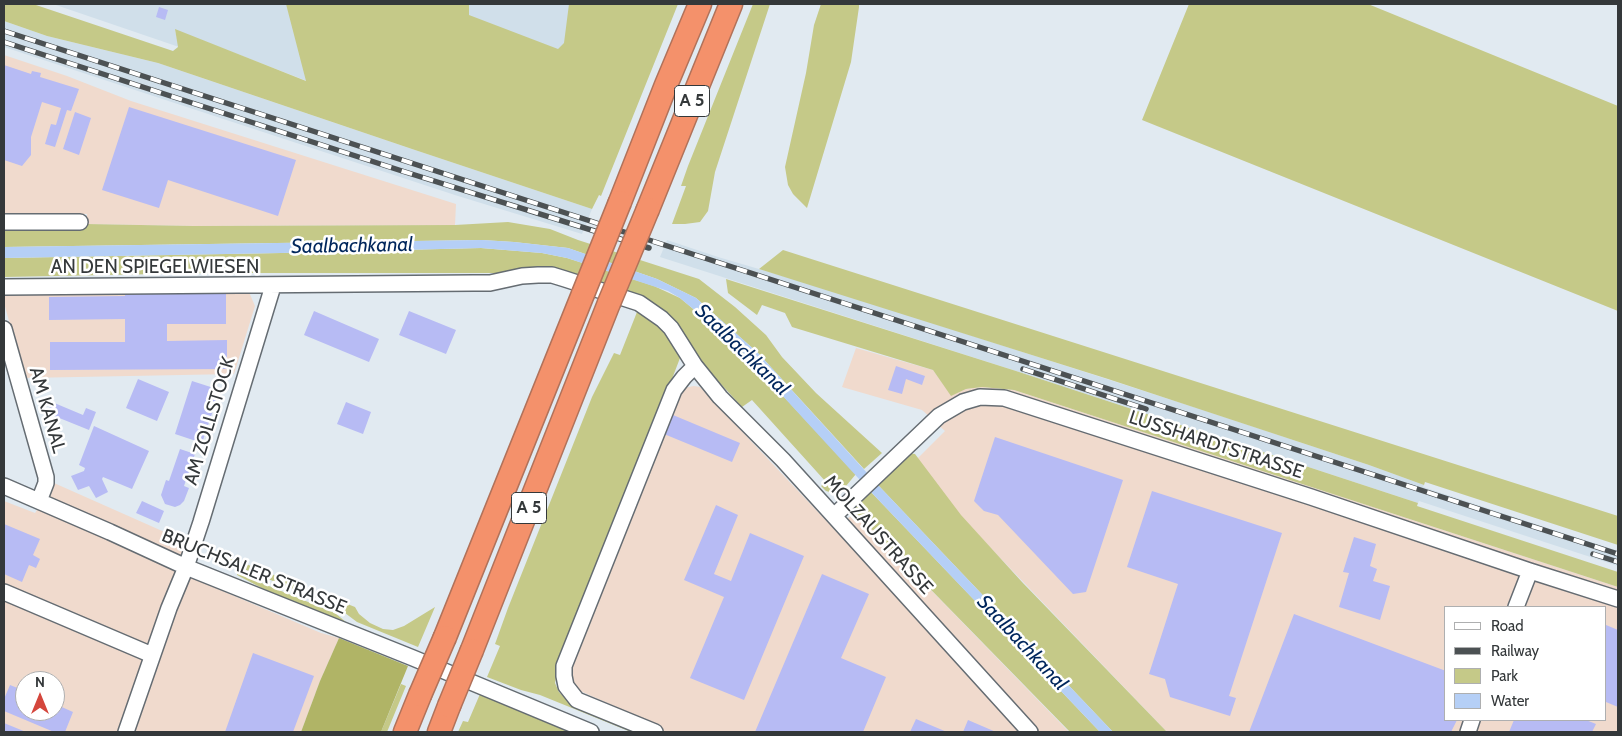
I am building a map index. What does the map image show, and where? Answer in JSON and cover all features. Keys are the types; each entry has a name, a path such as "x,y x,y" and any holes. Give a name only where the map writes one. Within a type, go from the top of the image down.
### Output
{"highway":[{"name":"A 5","path":"685,42 692,4"},
{"name":"A 5","path":"438,732 472,650 598,296 620,202 700,4"},
{"name":"A 5","path":"405,732 445,637 598,296 648,209 731,4"},
{"path":"712,50 744,4"}],"street":[{"path":"4,222 80,222"},
{"name":"AN DEN SPIEGELWIESEN","path":"4,287 473,283 522,276 552,275 598,296"},
{"name":"AM ZOLLSTOCK","path":"126,732 169,608 186,567 273,286"},
{"name":"MOLZAUSTRASSE","path":"598,296 639,303 662,319 695,366 720,397 783,460 1030,732"},
{"name":"AM KANAL","path":"4,329 46,477 46,483 39,501"},
{"path":"655,732 578,700 566,686 564,666 674,390 695,366"},
{"name":"LUSSHARDTSTRASSE","path":"834,516 939,416 953,407 980,397 1004,398 1311,497 1530,571 1618,598"},
{"name":"BRUCHSALER STRASSE","path":"4,486 186,567 591,732"},
{"path":"1516,606 1530,571"},
{"path":"4,592 152,655"}],"shaded area":[{"path":"53,4 594,4 574,52 307,81 175,30 179,47"},
{"path":"4,21 47,36 158,63 592,209 582,234 458,196 4,47"},
{"path":"4,55 67,76 131,101 456,204 455,225 194,226 86,224 87,214 4,214"},
{"path":"667,240 827,289 1369,465 1424,485 1423,487 1618,551 1618,566 660,257"},
{"path":"249,292 255,306 234,374 25,378 4,303 4,293"},
{"path":"856,348 933,370 951,395 966,389 982,387 1014,390 1618,587 1618,732 1167,732 960,516 917,459 945,431 922,410 842,387"},
{"path":"700,387 835,530 855,512 1069,732 637,732 638,717 578,690 571,680 569,667 676,394 684,388"},
{"path":"54,483 178,538 211,586 321,633 339,638 301,732 4,732 4,501 35,513"}],"green space":[{"path":"4,4 33,4 173,51 178,47 175,29 306,81 286,4 469,4 469,15 558,49 564,43 569,4 678,4 601,196 599,195 592,209 158,63 47,36 4,21"},
{"path":"753,4 770,4 715,172 708,211 700,222 672,224 686,186 681,186 688,166"},
{"path":"821,4 859,4 859,7 851,62 807,208 793,194 788,185 785,167 806,73 814,25"},
{"path":"1189,4 1368,4 1618,106 1618,311 1142,120"},
{"path":"508,222 550,229 578,240 699,279 735,307 766,335 782,357 816,393 882,453 864,469 758,353 696,298 657,279 568,248 482,240 4,247 4,226 86,224 194,226 455,225"},
{"path":"481,248 542,253 567,258 654,286 680,298 733,342 856,474 841,492 833,493 826,491 821,486 826,482 752,400 742,407 708,370 678,326 646,300 509,273 209,273 4,277 4,258"},
{"path":"783,250 1618,516 1618,545 1425,482 1424,485 1108,379 759,269"},
{"path":"726,279 1016,371 1418,503 1417,506 1618,572 1618,587 1014,390 982,387 966,389 951,396 933,370 792,327 785,313 762,305 757,315 728,293"},
{"path":"637,312 663,330 680,358 559,664 555,683 559,692 569,702 633,732 631,732 540,695 487,677 500,646 495,644 508,608 592,397 614,353 620,355"},
{"path":"909,453 915,454 961,515 1022,582 1167,732 1113,732 878,485"},
{"path":"871,492 1100,732 1070,732 855,512 853,507"},
{"path":"208,549 355,607 359,614 370,623 383,629 393,630 404,626 435,607 418,647 357,622 337,607 214,557"},
{"path":"237,573 335,613 352,627 273,594 237,575"},
{"path":"339,638 408,666 381,732 301,732"},
{"path":"401,684 406,686 387,732 381,732"},
{"path":"480,694 571,732 458,732 463,721 468,722"}],"water":[{"name":"Saalbachkanal","path":"482,240 568,248 657,279 696,298 758,353 878,485 1113,732 1100,732 871,492 733,342 680,298 668,291 567,258 542,253 481,248 4,258 4,247"}],"building":[{"path":"159,7 168,10 165,20 156,17"},
{"path":"4,65 31,74 32,71 41,73 40,77 79,89 71,111 67,110 55,147 45,144 51,124 56,125 61,108 42,102 31,137 31,155 22,166 4,160"},
{"path":"129,107 296,160 278,216 168,180 159,208 102,190"},
{"path":"75,112 91,118 79,155 63,149"},
{"path":"125,293 226,293 226,324 167,324 167,341 227,340 227,369 50,370 50,342 125,342 125,319 49,320 49,297 125,296"},
{"path":"314,311 379,339 369,362 304,335"},
{"path":"409,311 456,330 446,354 399,335"},
{"path":"896,366 925,376 922,385 906,379 902,394 888,390"},
{"path":"138,379 169,392 157,421 126,408"},
{"path":"192,381 220,390 202,443 175,434"},
{"path":"52,402 83,415 86,408 96,412 89,430 47,413"},
{"path":"346,402 371,412 363,434 337,424"},
{"path":"673,415 740,443 732,462 664,434"},
{"path":"94,426 149,451 132,489 103,477 102,479 108,492 96,498 89,486 78,490 71,476 84,471 85,468 79,465"},
{"path":"995,437 1123,480 1086,592 1073,594 998,515 984,511 974,501"},
{"path":"180,449 195,454 184,486 189,488 184,501 175,507 165,504 161,495 166,480 169,481"},
{"path":"1152,491 1282,533 1229,696 1236,698 1230,716 1170,697 1165,679 1149,674 1178,584 1127,567"},
{"path":"142,501 164,511 159,523 136,513"},
{"path":"716,505 738,515 714,574 731,581 750,533 804,556 744,700 690,678 724,597 684,580"},
{"path":"4,524 40,539 33,555 40,559 36,568 29,565 22,582 4,574"},
{"path":"1354,537 1376,544 1370,566 1377,569 1373,581 1390,586 1380,620 1339,607 1349,573 1343,572"},
{"path":"822,574 869,594 841,658 886,677 863,732 755,732"},
{"path":"1294,614 1444,670 1444,721 1456,721 1451,732 1249,732"},
{"path":"1607,625 1618,630 1618,707 1607,702"},
{"path":"253,653 314,676 293,732 225,732"},
{"path":"10,685 15,687 15,716 4,711 4,699"},
{"path":"65,708 73,712 65,732 54,732 28,721 65,721"},
{"path":"916,719 947,732 910,732"},
{"path":"968,720 996,732 963,732"},
{"path":"1514,721 1588,721 1596,724 1592,732 1509,732"},
{"path":"4,723 26,732 4,732"}],"railway":[{"path":"4,31 1618,554"},
{"path":"4,42 402,171 649,248"},
{"path":"1023,369 1146,409"},
{"path":"1593,554 1618,562"}]}
